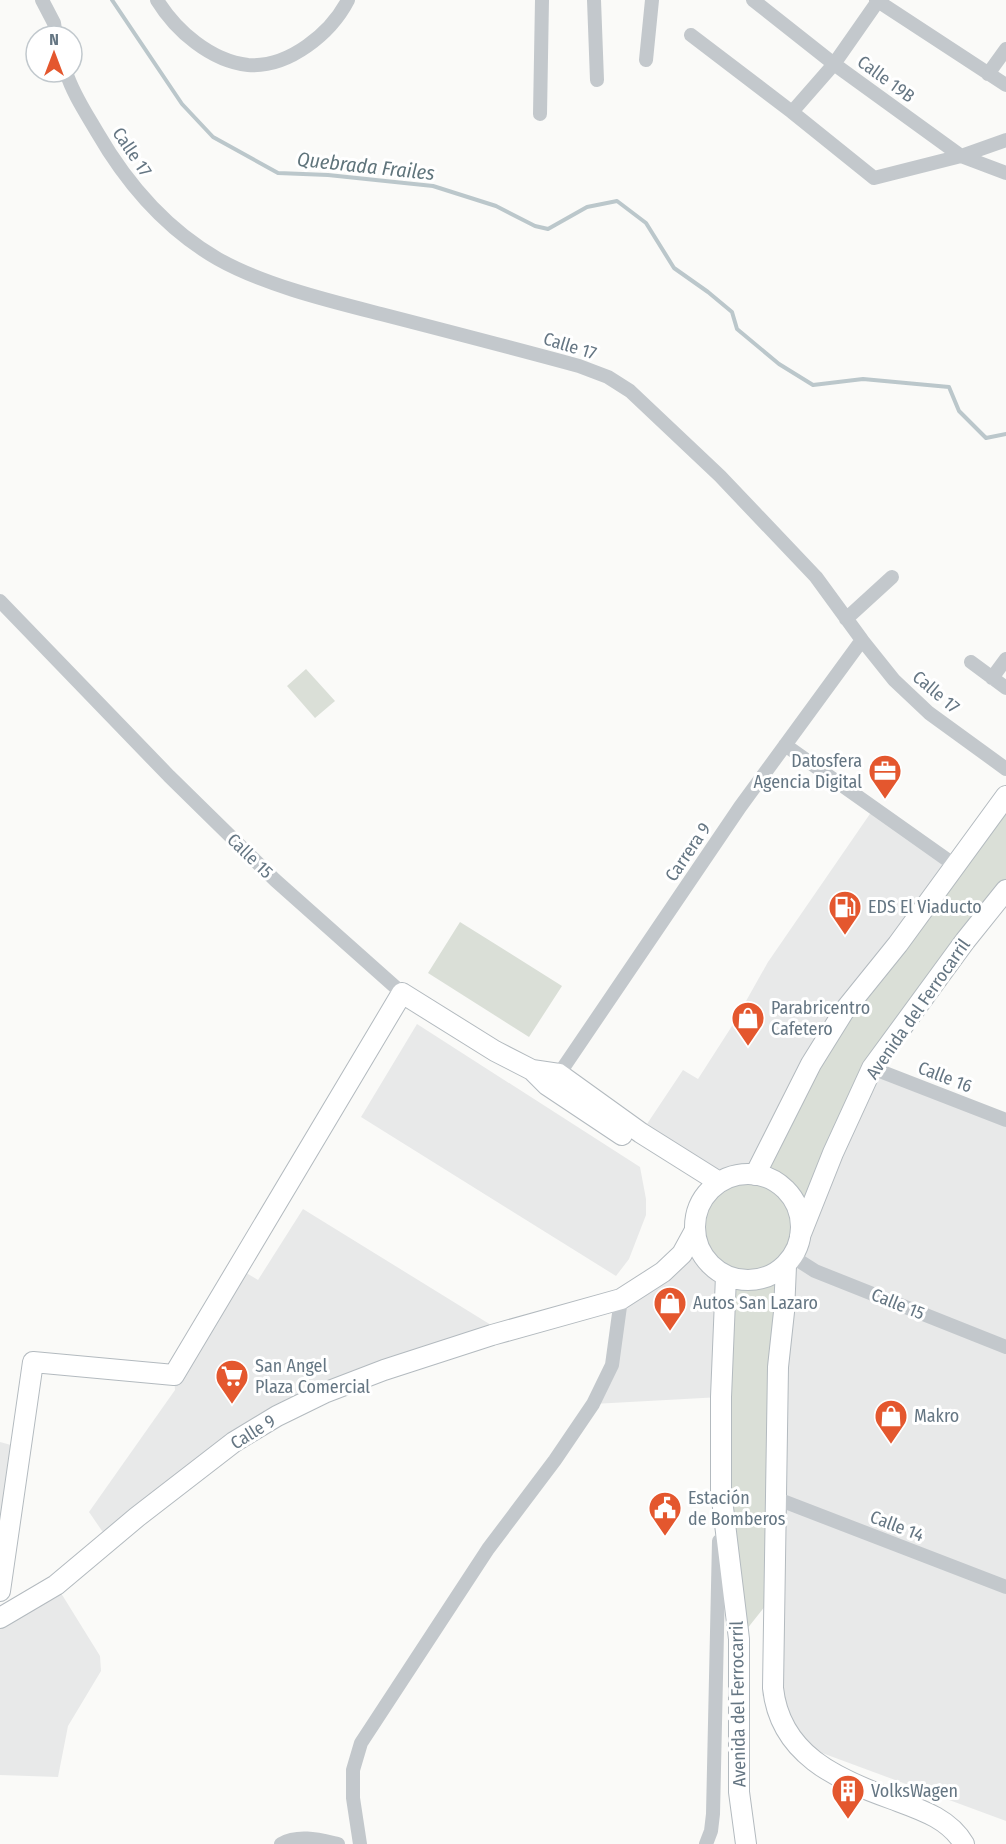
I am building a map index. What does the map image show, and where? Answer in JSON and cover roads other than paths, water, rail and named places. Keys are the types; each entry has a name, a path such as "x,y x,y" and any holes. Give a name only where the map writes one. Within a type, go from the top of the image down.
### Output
{"main road":[{"path":"755,1175 811,1064 844,1011 898,944 1006,796"},
{"name":"Avenida del Ferrocarril","path":"800,1236 833,1153 872,1068 965,941 1006,890"},
{"name":"Calle 15","path":"402,993 495,1051 553,1080 641,1133 714,1187"},
{"path":"0,1591 33,1362 174,1375 402,993"},
{"path":"755,1175 777,1184 794,1201 801,1224 800,1236 789,1261 766,1277 740,1280 726,1276 711,1266 699,1250 694,1232 695,1218 700,1204 714,1187 730,1177 755,1175"},
{"name":"Calle 9","path":"0,1617 56,1585 136,1517 234,1442 277,1416 324,1393 384,1370 492,1335 621,1299 663,1272 682,1254 694,1232"},
{"name":"Avenida del Ferrocarril","path":"789,1261 778,1367 774,1703 782,1724 795,1743 823,1768 850,1784 912,1806 942,1820 954,1830 964,1844"},
{"name":"Avenida del Ferrocarril","path":"726,1276 721,1397 721,1491 739,1639 739,1792 746,1844"}],"street":[{"path":"42,0 54,24"},
{"path":"157,0 175,24 196,43 222,57 249,65 281,59 310,44 329,28 348,0"},
{"path":"540,114 542,0"},
{"path":"594,0 597,80"},
{"path":"646,60 652,0"},
{"name":"Calle 19B","path":"753,0 834,64 962,156 1006,173"},
{"path":"792,112 834,64 877,1 1006,85"},
{"path":"691,34 873,178 962,156 1006,140"},
{"path":"988,74 1006,49"},
{"name":"Calle 17","path":"71,84 114,161 152,209 183,236 217,258 246,273 341,303 579,366 608,377 630,391 720,476 816,577 894,680 929,713 1006,769"},
{"path":"846,619 892,577"},
{"name":"Calle 15","path":"0,601 169,776 275,880 402,993"},
{"name":"Carrera 9","path":"553,1080 740,807 862,640"},
{"path":"992,678 1006,659"},
{"path":"971,662 1006,688"},
{"path":"785,745 956,866"},
{"name":"Calle 16","path":"872,1068 1006,1120"},
{"name":"Calle 15","path":"789,1261 1006,1347"},
{"path":"360,1844 353,1798 353,1770 361,1743 488,1549 555,1460 593,1404 612,1365 621,1299"},
{"path":"706,1844 711,1831 713,1814 720,1565 718,1514 721,1491"},
{"name":"Calle 14","path":"775,1498 1006,1587"},
{"path":"281,1844 288,1840 313,1838 338,1844"}],"waterway":[{"name":"Quebrada Frailes","path":"112,0 182,104 213,137 278,173 328,175 433,186 496,206 535,226 548,229 587,207 617,201 646,223 674,268 732,312 737,329 779,364 813,385 863,379 949,387 959,411 986,438 1006,434"}],"place":[{"name":"Datosfera Agencia Digital","path":"885,800"},
{"name":"EDS El Viaducto","path":"845,936"},
{"name":"Parabricentro Cafetero","path":"748,1047"},
{"name":"Autos San Lazaro","path":"670,1332"},
{"name":"San Angel Plaza Comercial","path":"232,1405"},
{"name":"Makro","path":"891,1445"},
{"name":"Estación de Bomberos","path":"665,1537"},
{"name":"VolksWagen","path":"848,1820"}]}
